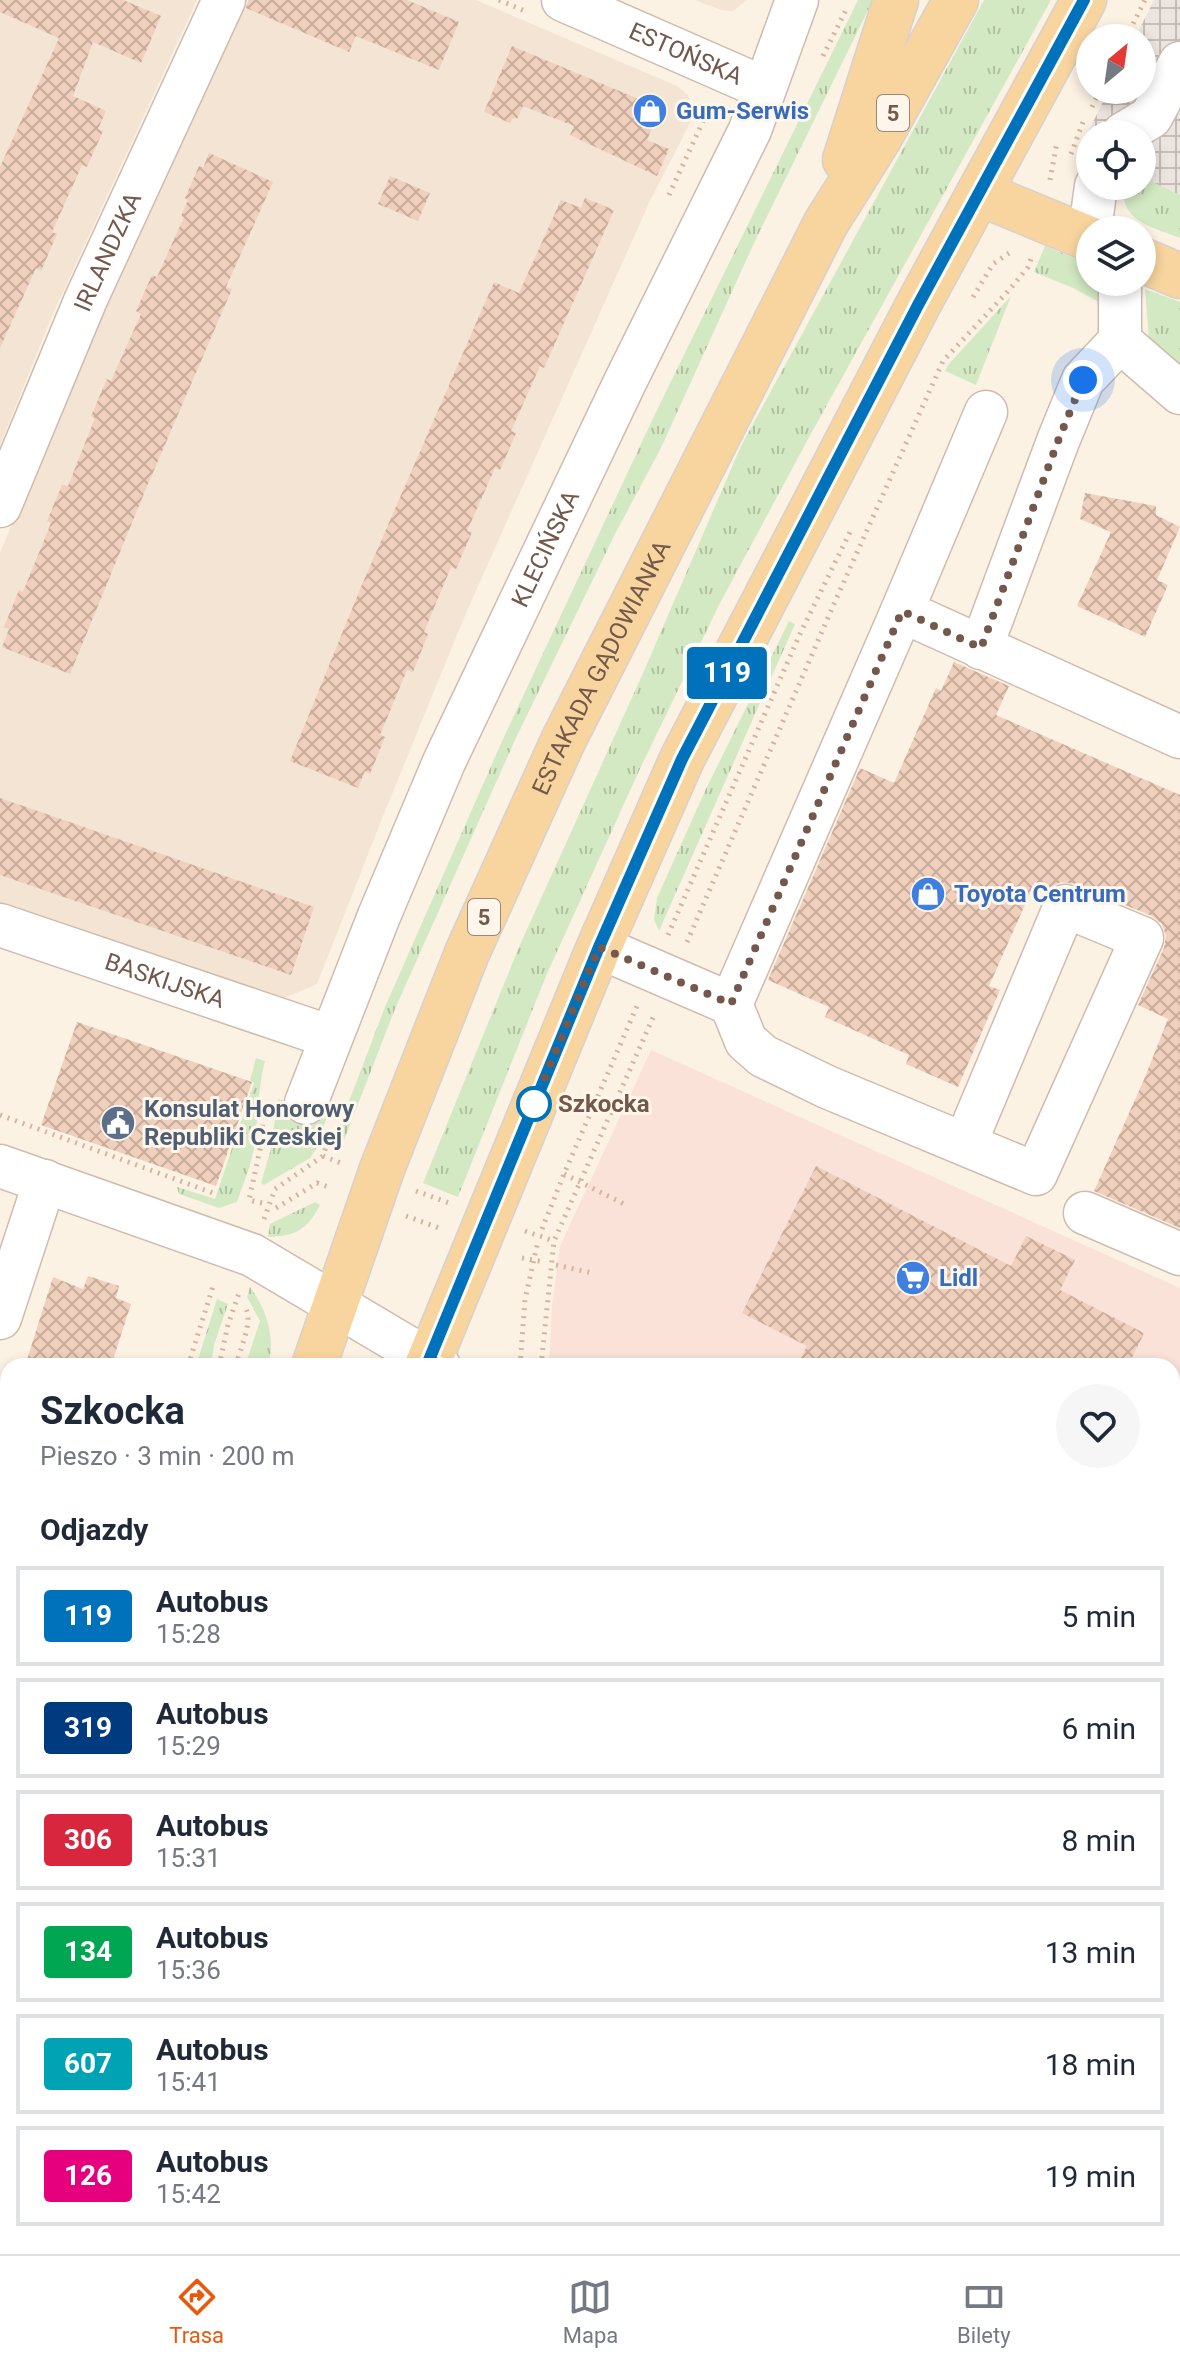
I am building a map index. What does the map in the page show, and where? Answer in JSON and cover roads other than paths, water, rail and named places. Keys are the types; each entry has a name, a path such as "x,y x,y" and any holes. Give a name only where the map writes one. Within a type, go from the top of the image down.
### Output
{"main road":[{"path":"826,223 896,0"},
{"name":"ESTAKADA GĄDOWIANKA","path":"317,1358 382,1169 467,953 563,741 826,223 878,140 956,0"},
{"path":"434,1358 599,947 682,759 918,305 1084,0"},
{"path":"979,193 1076,233"},
{"path":"1156,266 1180,276"}],"street":[{"name":"IRLANDZKA","path":"0,506 86,299 224,0"},
{"name":"ESTOŃSKA","path":"563,0 764,88"},
{"name":"KLECIŃSKA","path":"287,1099 331,1037 444,762 745,141 797,0"},
{"path":"1146,120 1151,117 1180,63"},
{"path":"981,648 1083,380 1120,341 1120,296"},
{"path":"1120,341 1180,393"},
{"path":"731,1004 986,412"},
{"path":"902,611 981,648 1177,727"},
{"path":"599,947 731,1004 746,1041 763,1056 827,1087 1036,1174 1142,938 1065,906 965,1144"},
{"name":"BASKIJSKA","path":"0,925 331,1037"},
{"path":"0,1166 246,1252 422,1358"},
{"path":"0,1318 45,1181"},
{"path":"1085,1213 1180,1254"}],"place":[{"name":"Gum-Serwis","path":"650,111"},
{"name":"Toyota Centrum","path":"928,894"},
{"name":"Szkocka","path":"534,1104"},
{"name":"Konsulat Honorowy Republiki Czeskiej","path":"118,1123"},
{"name":"Lidl","path":"913,1278"}]}
